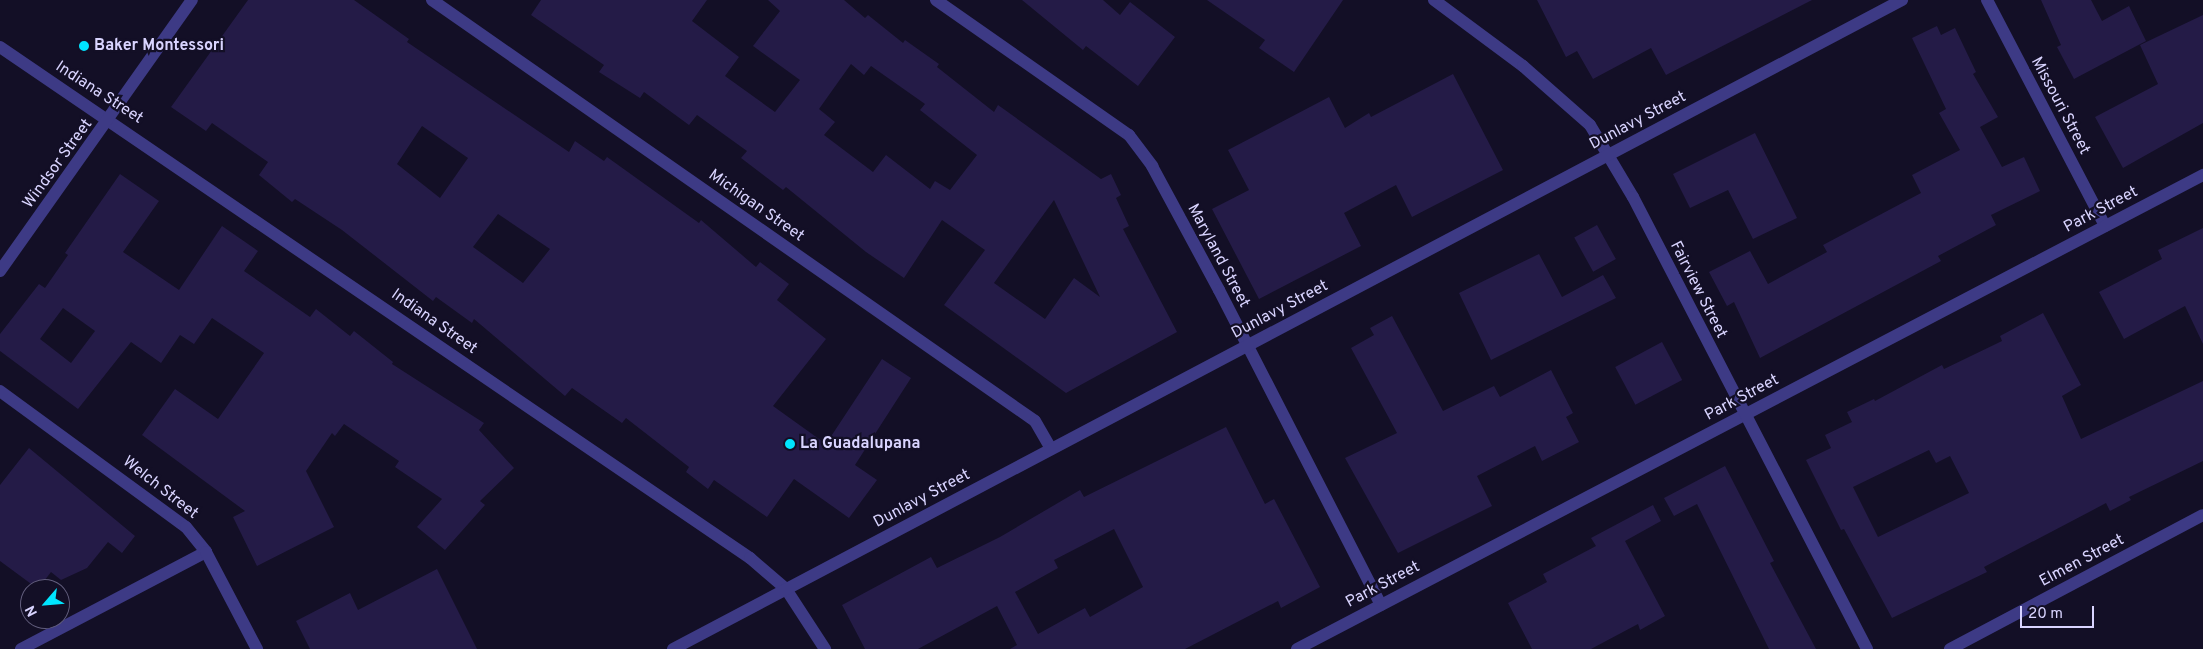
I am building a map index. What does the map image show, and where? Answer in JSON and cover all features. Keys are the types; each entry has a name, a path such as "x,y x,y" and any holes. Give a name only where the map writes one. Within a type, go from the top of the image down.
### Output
{"street":[{"name":"Windsor Street","path":"0,271 110,119 192,0"},
{"name":"Michigan Street","path":"432,0 1035,421 1051,449"},
{"name":"Maryland Street","path":"936,0 1129,135 1152,166 1248,346 1380,605"},
{"name":"Fairview Street","path":"1434,0 1576,110 1610,154 1867,649"},
{"name":"Dunlavy Street","path":"673,649 1902,0"},
{"name":"Missouri Street","path":"1987,0 2105,226"},
{"name":"Indiana Street","path":"0,47 110,119 750,558 786,589 824,649"},
{"name":"Park Street","path":"1297,649 2203,175"},
{"name":"Welch Street","path":"0,391 179,521 206,552 257,649"},
{"name":"Elmen Street","path":"1950,649 2203,516"},
{"path":"21,649 206,552"}],"building":[{"path":"248,0 354,0 409,39 407,42 569,152 575,141 604,161 607,157 699,223 701,220 756,267 760,262 789,284 777,300 826,339 773,406 826,444 882,359 911,378 855,465 877,480 849,518 794,479 767,517 714,480 708,489 686,472 689,467 626,418 622,423 572,388 565,396 474,319 472,323 436,297 433,301 342,230 295,199 292,202 259,175 268,162 212,123 206,131 171,107","holes":["422,126 468,158 440,198 397,164","498,214 550,249 523,283 473,247"]},
{"path":"541,0 707,0 692,21 739,57 725,76 775,112 800,80 753,46 780,11 768,0 844,0 865,18 868,15 903,43 905,40 939,64 937,67 994,112 998,105 1101,179 1111,174 1121,195 1116,198 1129,226 1123,229 1177,332 1066,393 944,305 985,250 942,220 904,278 866,252 786,187 783,190 741,158 747,151 697,115 689,125 644,92 640,98 599,72 604,65 531,15","holes":["851,64 864,75 871,66 925,104 920,110 977,155 950,190 935,181 930,189 886,155 873,172 824,135 835,122 819,109","1054,200 1100,297 1074,278 1045,319 994,283"]},
{"path":"1022,0 1103,0 1120,15 1130,2 1175,37 1138,86 1086,46 1083,50"},
{"path":"1207,0 1343,0 1294,72 1259,48 1265,40"},
{"path":"1537,0 1812,0 1666,75 1651,48 1593,79 1577,51 1566,57"},
{"path":"2041,0 2091,0 2102,21 2129,6 2146,41 2074,79 2057,47 2061,45"},
{"path":"2203,15 2203,123 2123,168 2095,117 2158,84 2140,45"},
{"path":"1937,26 1941,35 1955,28 1976,72 1973,74 1998,117 1980,127 2002,167 2024,157 2040,191 1991,215 1996,225 1938,256 1941,261 1760,358 1734,302 1727,306 1709,272 1750,251 1768,284 1827,252 1823,245 1921,193 1912,175 1960,150 1939,113 1946,109 1912,38"},
{"path":"1453,74 1503,170 1412,217 1396,185 1344,213 1361,246 1259,299 1212,209 1249,190 1228,150 1329,97 1345,128 1369,113 1371,117"},
{"path":"1755,133 1797,218 1753,239 1728,190 1690,208 1673,174"},
{"path":"120,174 159,201 123,252 179,290 222,226 258,251 244,271 310,317 316,309 350,336 354,331 393,362 392,364 484,423 479,430 514,468 480,501 485,505 445,550 417,527 442,499 395,467 399,461 344,424 335,436 332,433 306,471 334,527 257,566 233,517 245,511 142,435 175,389 218,419 264,353 212,318 194,344 180,335 161,363 131,342 78,409 0,351 0,334 39,284 45,288 68,255 65,253","holes":["63,308 95,331 71,363 40,339"]},
{"path":"1597,225 1616,259 1593,272 1574,238"},
{"path":"2203,228 2203,344 2185,306 2124,339 2099,292 2162,259 2158,250"},
{"path":"1539,254 1562,297 1603,275 1616,298 1491,360 1459,293"},
{"path":"2043,313 2081,385 2062,396 2081,439 2203,381 2203,461 2129,497 2131,500 2110,511 2106,503 1984,567 1987,572 1892,618 1844,529 1841,530 1806,460 1831,448 1825,435 1852,422 1847,412 1874,399 1875,401 1942,365 1944,369 2002,341 2000,336","holes":["1929,450 1936,463 1950,456 1969,493 1878,537 1853,487"]},
{"path":"1392,316 1443,411 1494,386 1500,397 1551,370 1573,413 1566,417 1579,442 1542,461 1535,446 1477,476 1492,506 1398,553 1345,458 1397,433 1351,348 1374,335 1370,328"},
{"path":"1662,342 1682,380 1635,405 1615,367"},
{"path":"1226,427 1265,504 1274,499 1320,587 1281,608 1278,601 1185,649 1010,649 1017,645 997,606 918,649 865,649 842,605 931,557 937,568 1000,537 1080,490 1084,497","holes":["1114,529 1143,587 1090,617 1085,608 1038,634 1015,592 1058,568 1054,560"]},
{"path":"29,448 135,536 122,553 108,542 87,568 63,579 60,579 51,572 46,579 24,579 0,561 0,485"},
{"path":"1725,466 1774,561 1770,563 1816,649 1769,649 1697,504 1674,516 1664,498"},
{"path":"1653,505 1661,521 1625,541 1665,616 1640,630 1638,624 1591,649 1532,649 1508,603 1547,582 1543,574 1596,546 1591,538"},
{"path":"437,569 477,649 310,649 296,621 350,593 358,610"}],"place":[{"name":"Baker Montessori","path":"84,46"},
{"name":"La Guadalupana","path":"790,444"}]}
